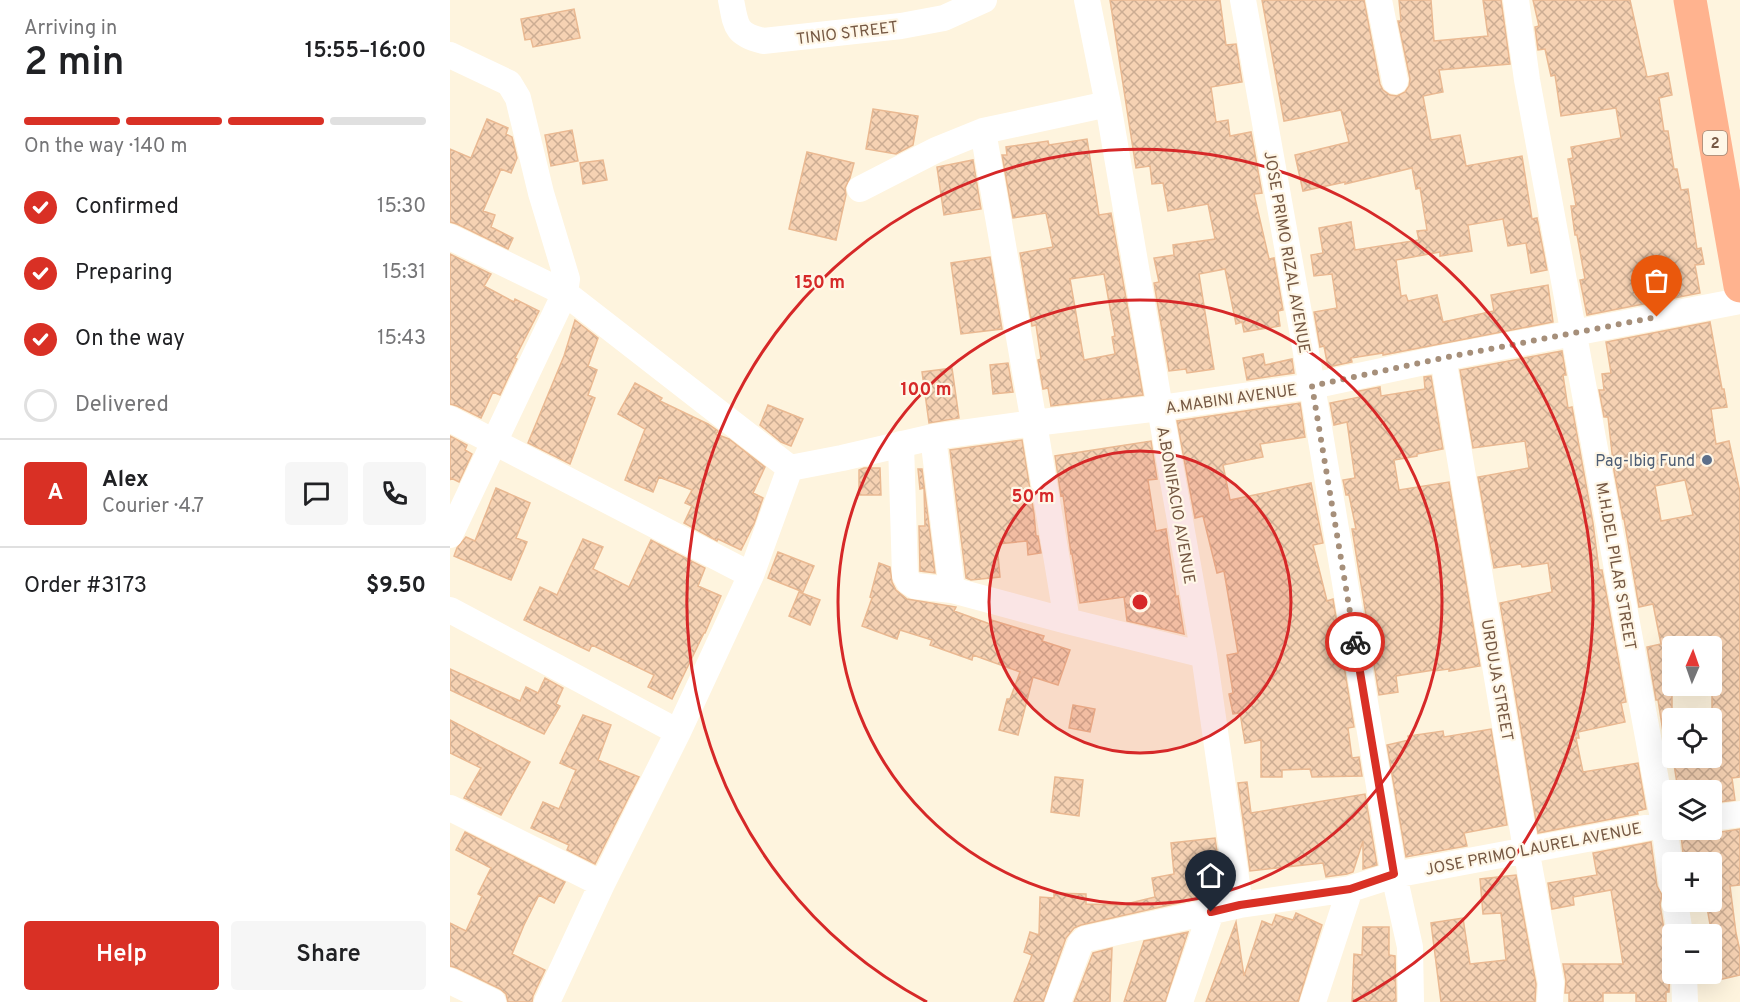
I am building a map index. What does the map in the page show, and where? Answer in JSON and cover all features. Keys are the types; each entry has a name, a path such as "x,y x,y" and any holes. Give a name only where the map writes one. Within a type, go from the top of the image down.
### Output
{"highway":[{"name":"2","path":"1690,0 1740,286"}],"street":[{"name":"TINIO STREET","path":"731,0 736,26 748,37 762,41 900,26 944,18 984,0"},
{"name":"A.BONIFACIO AVENUE","path":"1087,0 1108,104 1204,655 1240,905"},
{"name":"JOSE PRIMO RIZAL AVENUE","path":"1243,0 1312,386 1394,874 1410,947 1411,1002"},
{"path":"1379,0 1395,81"},
{"name":"M.H.DEL PILAR STREET","path":"1516,0 1527,80 1662,792"},
{"path":"450,55 509,83 518,98 541,193 567,279 565,293 450,535"},
{"path":"860,189 936,150 983,131 1108,104"},
{"path":"983,131 1066,621"},
{"path":"450,237 565,293 790,468 751,575 678,732 602,884 547,1002"},
{"name":"A.MABINI AVENUE","path":"790,468 933,437 1312,386 1443,358 1740,301"},
{"name":"URDUJA STREET","path":"1443,358 1526,849 1551,983 1550,1002"},
{"path":"450,419 751,575"},
{"path":"933,437 952,590"},
{"path":"900,444 905,575 909,582 915,586 952,590 1204,655"},
{"path":"450,610 678,732"},
{"path":"450,808 602,884"},
{"path":"1722,817 1740,814"},
{"name":"JOSE PRIMO LAUREL AVENUE","path":"1058,1002 1080,944 1085,939 1240,905 1350,889 1394,874 1662,824"},
{"path":"1313,1002 1350,889"},
{"path":"1180,1002 1211,912"},
{"path":"450,981 493,1002"},
{"path":"1684,984 1685,1002"}],"building":[{"path":"1110,0 1220,0 1226,45 1236,44 1242,82 1211,87 1216,122 1228,120 1230,136 1251,132 1262,193 1254,194 1269,259 1274,258 1283,310 1278,311 1280,326 1244,332 1242,322 1236,324 1225,269 1199,274 1214,369 1187,373 1186,369 1169,371 1154,283 1159,282 1154,258 1174,255 1173,245 1215,239 1208,204 1168,211 1163,183 1152,184 1150,166 1136,168"},
{"path":"1262,0 1364,0 1380,84 1383,90 1390,95 1397,96 1405,92 1410,79 1398,21 1401,21 1399,0 1431,0 1434,41 1488,36 1483,0 1501,0 1510,64 1439,70 1443,92 1423,96 1431,140 1460,135 1466,166 1522,156 1532,219 1537,218 1547,270 1531,273 1526,243 1508,246 1503,219 1468,225 1472,251 1440,256 1440,252 1396,260 1401,296 1406,295 1408,301 1437,295 1443,322 1494,311 1491,295 1548,285 1553,322 1383,355 1383,353 1351,358 1352,362 1328,367 1324,346 1320,347 1314,312 1337,308 1332,274 1314,276 1311,255 1323,253 1319,228 1351,222 1355,250 1419,240 1417,231 1427,230 1420,188 1416,189 1412,168 1345,184 1345,182 1303,191 1295,155 1349,142 1341,110 1284,121"},
{"path":"1533,0 1630,0 1647,77 1668,73 1672,95 1659,98 1664,131 1668,131 1674,169 1677,169 1681,190 1688,189 1697,249 1701,248 1704,264 1695,265 1700,293 1587,315 1580,280 1585,279 1577,235 1575,235 1571,206 1576,206 1568,159 1573,158 1571,147 1621,138 1616,108 1561,116 1555,75 1551,76 1545,49 1538,50 1535,27 1539,26"},
{"path":"574,9 580,38 533,47 531,39 525,40 521,19"},
{"path":"873,109 918,116 913,145 896,154 866,149"},
{"path":"487,119 508,128 506,134 512,137 517,158 511,173 501,169 483,211 495,215 491,227 513,238 508,249 450,222 450,149 471,158"},
{"path":"572,130 578,161 551,166 545,135"},
{"path":"1087,139 1099,215 1111,213 1143,395 1051,406 1048,388 1043,389 1038,360 1041,359 1036,325 1032,326 1020,253 1053,247 1046,213 1013,218 1002,155 1007,155 1006,147 1048,141 1049,145","holes":["1104,274 1115,336 1112,337 1115,354 1084,360 1070,279"]},
{"path":"807,152 854,163 845,188 846,195 836,240 789,229"},
{"path":"603,160 607,180 583,184 580,163"},
{"path":"973,160 981,209 944,215 937,167"},
{"path":"450,254 491,274 484,286 514,302 515,299 539,311 515,358 517,359 500,395 493,392 481,418 450,404"},
{"path":"990,257 1002,329 961,334 951,263"},
{"path":"575,320 598,338 588,366 597,370 588,395 595,398 570,464 528,443 564,356"},
{"path":"1710,322 1727,407 1711,409 1716,444 1729,441 1740,492 1740,777 1732,778 1735,800 1722,802 1722,780 1676,780 1675,768 1722,768 1722,708 1712,708 1712,696 1722,696 1722,636 1662,636 1662,696 1672,696 1672,708 1662,708 1662,726 1647,647 1661,644 1653,604 1639,607 1614,471 1608,417 1604,417 1599,390 1604,390 1602,374 1611,373 1606,342","holes":["1685,480 1693,515 1661,521 1655,486"]},
{"path":"1562,351 1568,408 1572,407 1599,570 1602,570 1626,702 1621,703 1625,722 1578,732 1579,738 1576,738 1583,772 1638,763 1646,809 1637,811 1638,814 1538,833 1500,603 1552,592 1548,563 1494,568 1478,477 1529,468 1525,441 1473,448 1460,370"},
{"path":"1263,354 1265,365 1292,359 1294,373 1247,380 1243,358"},
{"path":"1008,363 1013,392 993,394 990,365"},
{"path":"952,368 959,418 929,423 922,372"},
{"path":"1431,376 1443,449 1394,460 1399,490 1449,482 1480,666 1396,676 1398,692 1379,695 1352,529 1356,529 1349,495 1346,495 1343,480 1355,478 1347,422 1334,425 1330,403 1360,397 1359,391 1380,387 1381,396 1425,389 1424,377"},
{"path":"635,383 662,398 660,401 708,424 718,431 716,434 729,439 765,467 753,493 763,498 754,524 741,550 718,539 717,541 684,523 692,506 685,503 692,490 659,477 653,492 625,480 645,429 618,414"},
{"path":"1300,403 1305,437 1260,444 1263,457 1223,465 1230,500 1311,483 1323,543 1313,545 1327,601 1333,599 1354,727 1348,728 1352,758 1359,757 1362,776 1312,777 1310,769 1282,770 1282,777 1261,777 1261,740 1245,743 1240,713 1233,714 1229,694 1233,693 1227,655 1238,653 1224,571 1217,573 1203,516 1195,518 1177,421"},
{"path":"768,405 803,419 791,446 781,442 760,425"},
{"path":"450,436 467,445 465,450 472,454 459,482 451,478 450,480"},
{"path":"1022,440 1036,536 1038,536 1041,553 1028,555 1027,541 997,544 1000,577 971,580 966,578 950,450"},
{"path":"1151,441 1157,479 1148,480 1156,531 1166,529 1184,634 1127,621 1124,597 1080,603 1063,495 1061,496 1055,456"},
{"path":"880,468 881,495 859,495 859,470"},
{"path":"918,469 922,469 935,573 920,571 919,526 925,526 924,488 920,489"},
{"path":"496,488 530,503 516,538 527,542 511,580 454,556 466,537 475,541"},
{"path":"583,539 603,547 593,569 629,587 651,540 705,568 698,586 721,596 672,699 648,687 654,675 592,645 589,651 524,620 540,587 557,595"},
{"path":"778,552 814,566 803,592 768,578"},
{"path":"879,563 890,567 892,582 896,590 907,599 956,607 954,611 990,624 991,620 1044,636 1042,641 1070,650 1058,685 1033,677 1018,735 999,730 1007,699 1010,699 1020,672 973,655 972,660 930,645 932,640 900,630 897,639 862,626 872,598 870,597"},
{"path":"799,592 820,600 810,625 789,616"},
{"path":"450,669 520,701 526,687 538,693 545,678 563,688 556,704 560,706 544,734 450,690"},
{"path":"1073,705 1095,709 1090,732 1069,728"},
{"path":"583,715 611,725 598,760 639,777 595,864 567,850 569,845 531,828 543,802 559,809 576,770 560,763"},
{"path":"450,720 530,762 501,815 464,798 481,768 450,753"},
{"path":"1491,729 1507,825 1464,833 1467,846 1406,857 1387,745 1409,740 1408,736 1443,731 1444,737"},
{"path":"1055,777 1083,780 1079,816 1051,812"},
{"path":"1247,782 1251,813 1365,794 1377,865 1363,869 1363,841 1353,872 1347,874 1326,877 1323,863 1250,871 1238,783"},
{"path":"1740,829 1740,885 1730,886 1740,951 1740,975 1722,979 1722,924 1710,924 1708,912 1722,912 1722,852 1683,852 1682,840 1722,840 1722,832"},
{"path":"465,832 565,882 554,903 539,895 512,954 545,970 532,1002 508,1002 506,994 500,989 450,966 450,923 466,931 482,896 478,894 491,868 456,850"},
{"path":"1215,838 1223,893 1074,928 1066,938 1043,1002 1014,1002 1032,955 1024,952 1030,932 1039,935 1040,897 1054,898 1054,893 1086,894 1086,904 1122,905 1155,897 1152,878 1174,874 1171,843"},
{"path":"1651,842 1657,886 1662,895 1660,904 1663,924 1662,984 1669,984 1666,1002 1636,1002 1636,993 1603,993 1603,1002 1569,1002 1569,993 1565,993 1566,981 1563,964 1623,964 1611,890 1573,897 1574,905 1552,909 1548,883 1597,875 1593,853"},
{"path":"1516,875 1536,984 1535,1002 1441,1002 1431,923 1463,918 1470,964 1506,960 1501,913 1483,914 1480,879"},
{"path":"1296,913 1322,925 1298,1002 1206,1002 1236,922 1244,976 1262,921 1272,925 1276,915 1293,920"},
{"path":"1363,927 1389,927 1389,955 1395,956 1396,1002 1352,1002 1354,954 1362,955"},
{"path":"1188,932 1165,1002 1124,1002 1144,941"},
{"path":"1112,948 1110,1002 1074,1002 1093,953"}],"way so far":[{"path":"1355,642 1312,386 1657,317"}],"place":[{"name":"Pag-Ibig Fund","path":"1707,460"}],"route":[{"path":"1211,912 1240,905 1350,889 1394,874 1355,642"}]}
